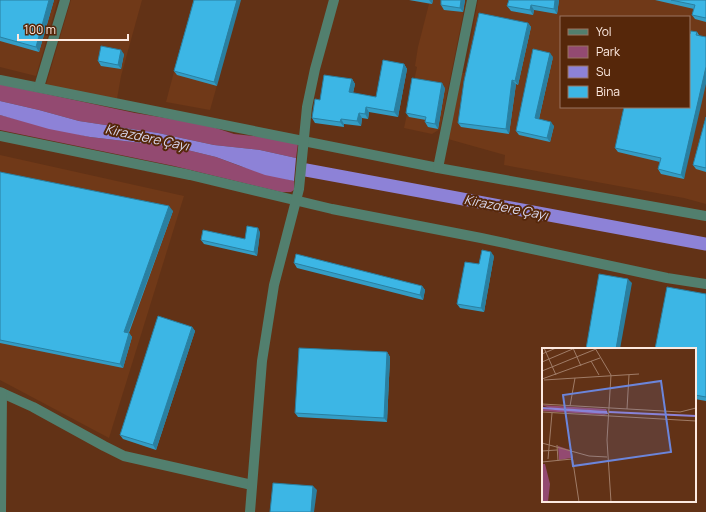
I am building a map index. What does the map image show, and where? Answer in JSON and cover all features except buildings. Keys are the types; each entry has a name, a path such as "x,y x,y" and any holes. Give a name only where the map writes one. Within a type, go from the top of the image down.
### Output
{"street":[{"path":"39,87 65,0"},
{"path":"250,512 262,361 274,285 297,200 307,107 334,0"},
{"path":"438,168 472,0"},
{"path":"0,80 438,168 706,216"},
{"path":"0,136 112,158 297,200 667,278 706,284"},
{"path":"1,512 1,393 33,407 124,456 252,485"}],"shaded area":[{"path":"0,0 58,0 36,76 0,67"},
{"path":"71,0 142,0 121,76 117,99 46,85"},
{"path":"193,0 241,0 210,110 166,102"},
{"path":"409,0 466,0 440,129 432,134 404,128 417,67 415,66 418,47 429,4"},
{"path":"478,0 706,0 706,204 684,198 504,165 505,155 448,139 462,73 465,73"},
{"path":"0,155 184,196 109,438 0,380"}],"green space":[{"path":"0,84 135,113 197,123 234,134 265,137 298,143 296,158 260,150 214,145 158,133 79,121 0,101"},
{"path":"0,115 90,137 175,147 216,157 240,166 294,181 294,190 291,192 281,192 174,166 0,130"}],"water":[{"path":"0,101 79,121 158,133 214,145 260,150 296,158 294,181 265,175 216,157 175,147 90,137 49,129 0,115"}],"waterway":[{"name":"Kirazdere Çayı","path":"306,170 706,244"}]}
